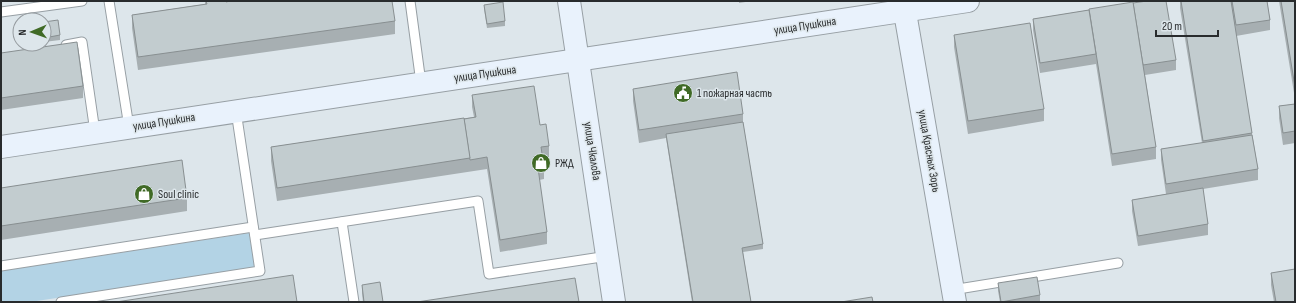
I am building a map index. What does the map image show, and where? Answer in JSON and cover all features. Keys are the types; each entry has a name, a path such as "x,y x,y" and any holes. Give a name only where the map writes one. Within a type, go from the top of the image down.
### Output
{"street":[{"name":"улица Чкалова","path":"569,1 614,302"},
{"name":"улица Пушкина","path":"1,147 577,60 904,6 968,1"},
{"name":"улица Красных Зорь","path":"904,6 953,296"}],"lane":[{"path":"1,12 33,4 82,1"},
{"path":"109,1 128,127"},
{"path":"410,1 421,83"},
{"path":"60,46 82,42 95,132"},
{"path":"63,302 260,271 236,111"},
{"path":"1,266 254,231 342,222 478,201 489,274 608,256"},
{"path":"342,222 354,302"},
{"path":"953,296 1118,263"}],"shaded area":[{"path":"249,233 255,268 30,302 1,302 1,271"}],"building":[{"path":"206,1 392,1 395,21 138,57 132,15 207,4"},
{"path":"1166,1 1176,60 1143,65 1133,3"},
{"path":"1181,1 1231,1 1252,133 1203,141"},
{"path":"1232,1 1267,1 1270,20 1236,25"},
{"path":"1281,1 1295,1 1295,87"},
{"path":"503,2 505,21 487,24 484,5"},
{"path":"1133,2 1156,147 1112,154 1089,9"},
{"path":"1089,10 1096,54 1040,63 1033,19"},
{"path":"58,20 60,35 52,36 52,21"},
{"path":"1030,23 1044,109 968,121 954,35"},
{"path":"77,42 83,86 1,98 1,53 12,51 52,52 52,46"},
{"path":"737,72 743,114 639,130 633,89"},
{"path":"534,86 540,125 546,124 549,146 541,147 544,167 538,168 547,232 500,240 487,157 470,160 464,119 476,117 472,95"},
{"path":"1295,104 1295,131 1283,133 1279,106"},
{"path":"464,118 470,158 277,188 271,147"},
{"path":"743,122 763,244 742,248 751,302 693,302 666,134"},
{"path":"1252,135 1258,169 1166,184 1161,149"},
{"path":"182,160 187,198 1,226 1,188"},
{"path":"1203,188 1208,224 1138,236 1132,200"},
{"path":"1295,269 1295,302 1276,302 1271,273"},
{"path":"293,275 297,302 116,302"},
{"path":"1037,277 1040,295 1001,302 998,283"},
{"path":"575,278 579,302 417,302"},
{"path":"380,282 383,302 364,302 362,285"},
{"path":"872,297 873,302 841,302"}],"place":[{"name":"1 пожарная часть","path":"683,93"},
{"name":"РЖД","path":"541,163"},
{"name":"Soul clinic","path":"144,194"}]}
